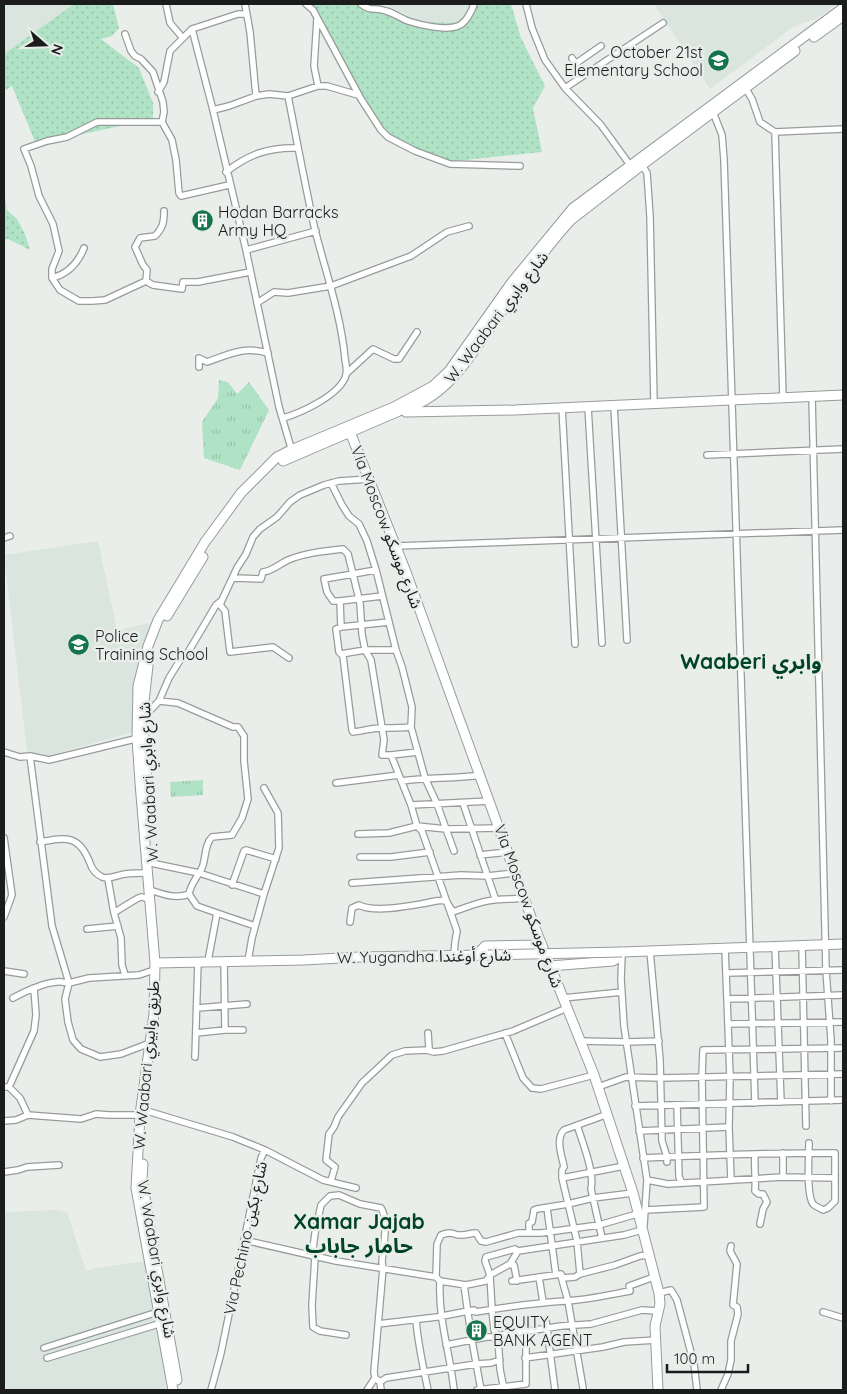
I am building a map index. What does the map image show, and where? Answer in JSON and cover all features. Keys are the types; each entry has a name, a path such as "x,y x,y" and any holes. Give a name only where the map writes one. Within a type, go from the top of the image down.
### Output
{"main road":[{"name":"W. Waabari شارع وابري","path":"152,895 152,863 140,737 143,694 149,660 166,618 217,535 240,502 269,472 292,453 350,432 397,409 433,386 449,371 512,282 566,214 843,8"},
{"name":"W. Waabari شارع وابري","path":"397,409 412,408 430,398 453,378 561,231 577,215 843,16"},
{"path":"397,409 409,412 588,407 843,395"},
{"name":"W. Waabari طريق وابيري","path":"173,1390 162,1311 136,1188 154,1014 156,965 152,895 148,873 140,737 138,686 143,661 158,620 206,542 237,499 277,458 397,409"},
{"name":"Via Moscow شارع موسكو","path":"350,432 396,546 443,677 481,775 515,873 579,1041 594,1075 633,1193 642,1212 642,1231 660,1304 655,1326 658,1390"},
{"name":"W. Yugandha شارع أوغندا","path":"156,965 198,961 488,956 843,944"},
{"path":"476,956 485,946 542,945"},
{"path":"550,966 613,961 622,952"},
{"path":"144,1113 157,1018 156,965"},
{"name":"W. Waabari شارع وابري","path":"164,1322 179,1390"}],"street":[{"path":"166,4 170,23 182,37"},
{"path":"245,4 245,14 250,32 256,96"},
{"path":"306,4 313,10 358,95 381,130 388,137 415,151 450,164 520,166"},
{"path":"361,4 367,9 384,10 406,20 427,26 448,27 458,26 465,20 474,4"},
{"path":"526,4 545,60 565,88 601,125 630,165"},
{"path":"158,92 164,82 170,51 182,37 192,29 238,14 245,14"},
{"path":"317,19 314,66 318,86"},
{"path":"565,88 663,23"},
{"path":"192,29 213,110 292,453"},
{"path":"125,34 131,51 153,72 164,112 162,122 172,140 176,160 178,193 181,196 229,185"},
{"path":"576,64 602,46"},
{"path":"572,58 583,76"},
{"path":"213,110 256,96 269,94 282,97 318,86 327,86 358,95"},
{"path":"746,89 752,99 760,122 774,132 843,130"},
{"path":"288,96 316,231 344,344 347,373"},
{"path":"713,112 722,135 755,1103"},
{"path":"146,281 105,300 79,301 60,290 52,278 52,269 59,251 53,224 39,196 24,149 67,137 97,122 162,122"},
{"path":"774,132 783,398"},
{"path":"226,172 243,159 259,153 286,148 298,148"},
{"path":"642,165 646,173 650,216 654,403"},
{"path":"146,281 147,270 143,265 136,246 140,238 155,236 160,232 164,222 164,211"},
{"path":"257,303 274,292 288,293 331,286 411,256 447,232 469,226"},
{"path":"246,250 316,231"},
{"path":"52,278 63,275 73,266 84,248"},
{"path":"146,281 153,285 182,288 183,282 198,282 250,272"},
{"path":"283,418 294,415 325,398 342,383 347,373 373,349 398,359 417,332"},
{"path":"199,367 199,358 207,362 238,350 256,349 268,353"},
{"path":"812,397 826,970 831,1040 831,1101"},
{"path":"614,406 627,640"},
{"path":"562,407 574,644"},
{"path":"588,407 602,643"},
{"path":"706,455 843,449"},
{"path":"289,658 273,647 230,652 225,611 220,605 222,600 253,537 277,517 295,498 331,483 370,479"},
{"path":"331,483 349,516 362,529 376,570 412,707 411,727 425,778 437,804 454,851"},
{"path":"396,546 843,530"},
{"path":"233,578 261,579 263,572 270,572 288,560 321,551 343,548 349,557 360,603 366,650 371,660 384,740 382,755 418,752"},
{"path":"376,570 324,579 329,596 333,601 358,600 382,596"},
{"path":"142,718 159,701 169,678 187,654 216,605 222,600"},
{"path":"340,601 342,627"},
{"path":"389,622 336,629 338,652 343,656 352,730 353,732 362,732 382,728 411,727"},
{"path":"341,654 366,650 396,650"},
{"path":"159,701 178,703 200,712 204,716 233,727 238,727 244,736 244,761 248,799 245,812 232,836 212,837 208,841 202,868 191,884 189,894 197,906 255,926"},
{"path":"4,752 20,757 30,756 49,760 140,737"},
{"path":"391,755 411,805 417,826 422,831 430,852 457,931 454,942 454,956"},
{"path":"30,756 52,926 69,983 65,999 73,1040 81,1049 100,1057 121,1054 150,1043"},
{"path":"336,783 400,778 462,778 481,775"},
{"path":"248,961 255,926 279,848 279,818 264,788"},
{"path":"411,805 490,800"},
{"path":"463,803 495,898"},
{"path":"358,834 388,833 417,826 500,828"},
{"path":"4,838 12,895 4,917"},
{"path":"40,842 56,839 74,840 82,846 92,869 100,876 108,879 126,874 148,873"},
{"path":"232,885 244,851 276,859"},
{"path":"360,857 391,857 430,852"},
{"path":"480,855 508,852"},
{"path":"152,863 199,873 264,894"},
{"path":"352,883 515,873"},
{"path":"108,879 121,938 122,966 125,975"},
{"path":"114,913 141,897 152,895 173,897 189,894"},
{"path":"350,922 352,908 359,905 365,908 377,908 441,900 446,901 453,912 495,898 520,898 526,902"},
{"path":"208,961 217,913"},
{"path":"87,929 118,926"},
{"path":"775,946 781,1102"},
{"path":"802,946 806,1126"},
{"path":"725,948 730,1077 728,1127 731,1180"},
{"path":"650,951 659,1041 662,1145 667,1159"},
{"path":"622,952 622,992 627,1042 647,1180 642,1212"},
{"path":"195,1057 198,961"},
{"path":"224,961 225,1030"},
{"path":"14,998 34,988 59,981 69,983 88,978 139,975 156,965"},
{"path":"4,970 24,974"},
{"path":"727,973 843,970"},
{"path":"28,1115 20,1098 6,1087 34,1031 36,1016 34,988"},
{"path":"563,998 622,992"},
{"path":"727,999 843,995"},
{"path":"196,1008 247,1004"},
{"path":"356,1188 331,1181 335,1167 326,1160 329,1134 362,1083 392,1055 405,1051 443,1051 505,1033 567,1008"},
{"path":"728,1024 843,1022"},
{"path":"196,1034 225,1030 243,1030"},
{"path":"426,1050 429,1048 428,1033"},
{"path":"505,1033 523,1078 532,1088 540,1089 594,1075"},
{"path":"579,1041 659,1041"},
{"path":"454,1390 452,1367 446,1345 439,1302 437,1244 441,1235 453,1232 460,1236 476,1233 481,1241 486,1242 518,1233 529,1232 532,1234 599,1224 642,1212 704,1207 702,1050 843,1048"},
{"path":"598,1087 631,1077 843,1074"},
{"path":"635,1106 843,1100"},
{"path":"677,1106 679,1177 682,1183"},
{"path":"4,1121 16,1120 28,1115 81,1119 96,1114 144,1113 233,1137 265,1150"},
{"path":"580,1274 577,1242 562,1178 564,1167 560,1143 562,1132 608,1114"},
{"path":"577,1125 590,1173 591,1189 602,1238"},
{"path":"639,1132 728,1127"},
{"path":"643,1158 667,1159 679,1156 730,1154 783,1153 809,1153 835,1153 835,1201 823,1210 814,1206 811,1198 809,1178 809,1153 808,1143"},
{"name":"Via Pechino شارع بكين","path":"211,1390 221,1353 261,1158 265,1150 323,1180 331,1181"},
{"path":"783,1153 783,1177"},
{"path":"755,1154 755,1191 763,1194 767,1202 763,1209 760,1224"},
{"path":"4,1172 27,1167 59,1166"},
{"path":"562,1178 624,1166"},
{"path":"647,1180 668,1184 783,1177 835,1178"},
{"path":"529,1232 529,1223 532,1222 534,1210 593,1198 633,1193"},
{"path":"346,1335 320,1331 313,1327 315,1233 321,1205 330,1196 339,1195 360,1204 381,1208 384,1212 382,1262 384,1268 378,1324 377,1380 381,1390"},
{"path":"547,1208 559,1274 568,1301 583,1388"},
{"path":"504,1388 500,1369 498,1337 494,1330 490,1275 485,1261 486,1258 515,1249 518,1251 642,1231"},
{"path":"244,1240 314,1256 464,1284 486,1281 490,1275 510,1264 518,1251"},
{"path":"721,1390 728,1374 731,1360 731,1341 738,1314 737,1307 733,1305 737,1264 730,1252 731,1246"},
{"path":"559,1274 563,1278 575,1277 648,1255"},
{"path":"510,1264 514,1265 515,1268 514,1281 559,1274"},
{"path":"539,1277 543,1302"},
{"path":"378,1324 543,1302 568,1301 630,1291 629,1286 654,1277"},
{"path":"464,1284 481,1390"},
{"path":"659,1294 671,1290 677,1300 694,1364 697,1390"},
{"path":"446,1345 560,1326 591,1324 642,1310 658,1311"},
{"path":"44,1348 162,1311"},
{"path":"823,1312 843,1318"},
{"path":"416,1320 428,1390"},
{"path":"546,1321 555,1390"},
{"path":"47,1358 164,1322"},
{"path":"525,1358 603,1347 624,1342 656,1340"},
{"path":"477,1390 526,1384 526,1345"},
{"path":"367,1390 377,1380 452,1367 491,1363 500,1360"}],"shaded area":[{"path":"4,4 74,4 4,54"},
{"path":"383,4 470,4 470,6 459,23 423,22"},
{"name":"October 21st Elementary School","path":"654,4 837,4 817,18 793,27 710,89"},
{"name":"Police Training School","path":"98,541 117,630 150,623 139,659 133,732 48,756 39,755 27,751 4,555"},
{"path":"57,1210 67,1212 86,1271 146,1261 164,1364 166,1390 4,1390 4,1212"}],"green space":[{"path":"74,4 113,4 119,28 112,36 101,39 139,68 153,103 153,119 36,144 12,86 4,91 4,54"},
{"path":"308,4 377,4 423,22 459,23 470,4 511,4 521,38 545,86 533,108 542,152 446,162 386,134"},
{"path":"4,190 7,210 17,219 25,234 30,250 8,239 4,240"},
{"path":"219,380 228,382 237,394 249,382 269,410 240,470 204,458 202,422 218,398"},
{"path":"203,780 203,795 171,797 170,782"}],"place":[{"name":"October 21st Elementary School","path":"719,61"},
{"name":"Hodan Barracks Army HQ","path":"202,221"},
{"name":"Police Training School","path":"79,645"},
{"name":"EQUITY BANK AGENT","path":"477,1331"}],"district":[{"name":"Waaberi وابري","path":"751,661"},
{"name":"Xamar Jajab حامار جاباب","path":"359,1233"}]}
